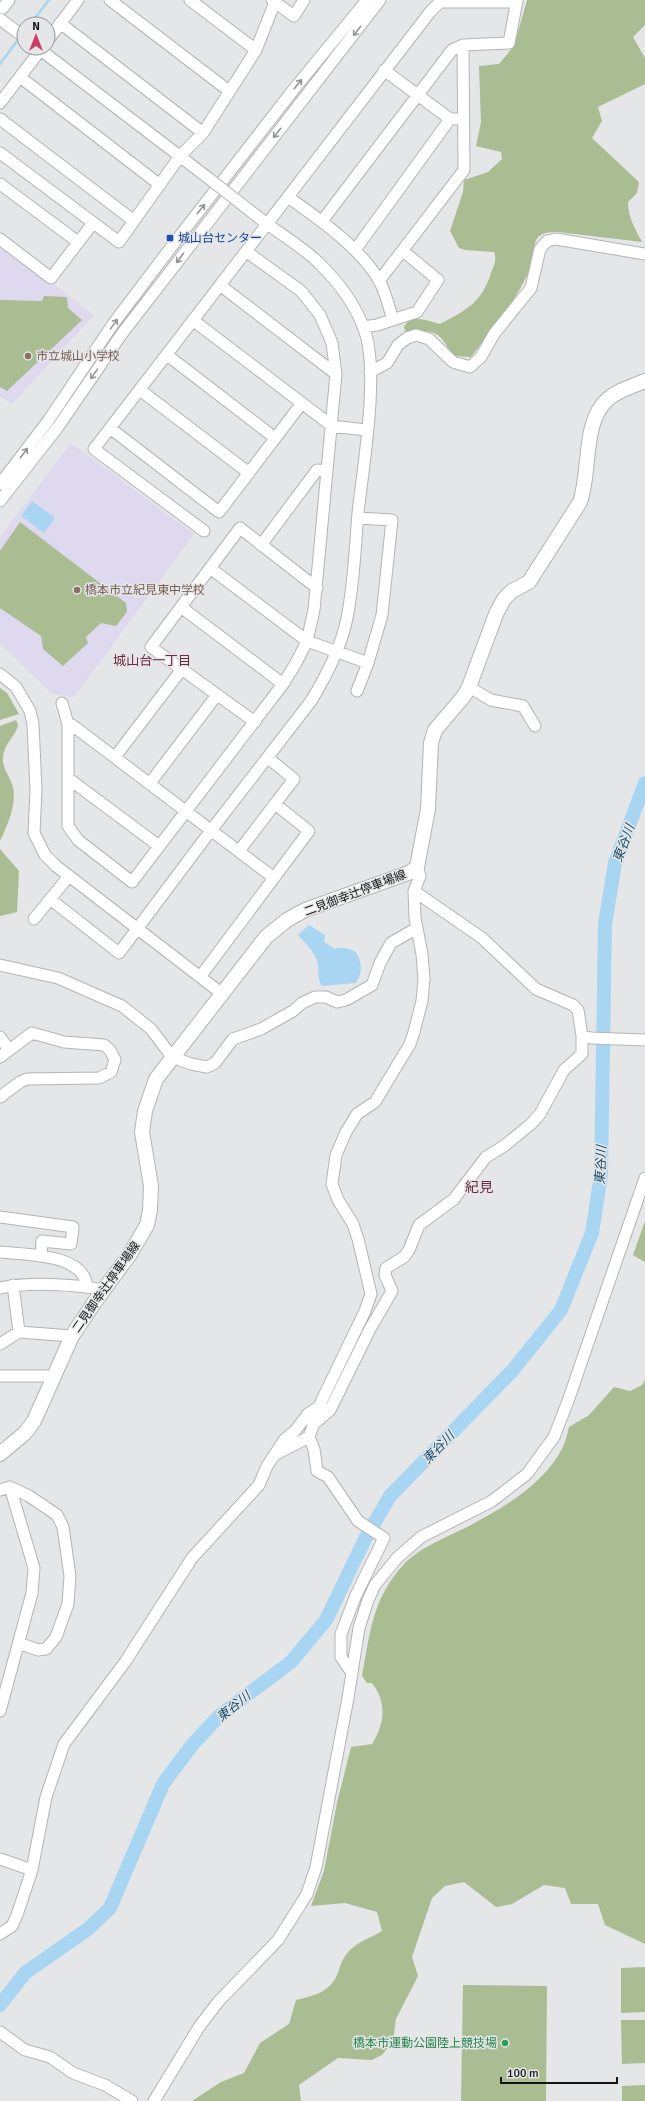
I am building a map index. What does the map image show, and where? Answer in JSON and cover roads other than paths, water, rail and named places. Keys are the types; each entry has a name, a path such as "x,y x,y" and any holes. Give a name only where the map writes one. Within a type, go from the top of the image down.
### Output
{"main road":[{"name":"二見御幸辻停車場線","path":"0,1454 25,1433 34,1421 72,1336 103,1290 130,1254 147,1225 150,1210 151,1186 142,1132 144,1111 156,1080 221,993 266,937 287,920 325,902 410,872 417,867 428,809 431,743 435,730 464,696 469,687 496,614 504,599 512,591 529,582 580,502 584,490 592,423 600,407 608,399 645,381"}],"street":[{"path":"56,29 78,0"},
{"path":"110,0 229,91"},
{"path":"190,0 256,50"},
{"path":"0,153 119,242 180,156 203,133 256,50 273,1 294,16 304,0"},
{"path":"0,484 48,421 113,324 294,88 367,0"},
{"path":"0,501 58,427 126,329 380,0"},
{"path":"204,531 94,449 221,286 384,70 440,2 517,1 509,43 463,45 452,50 322,220"},
{"path":"0,19 16,32"},
{"path":"60,24 203,133"},
{"path":"379,281 464,170 465,119 463,45"},
{"path":"0,103 35,56"},
{"path":"49,56 320,264 346,296 363,327 370,360 366,430 347,618 337,652 326,676 311,701 211,830 119,953 50,899"},
{"path":"384,70 450,119 465,119"},
{"path":"20,78 160,185"},
{"path":"0,119 134,221"},
{"path":"355,250 450,119"},
{"path":"0,184 78,242"},
{"path":"288,197 322,220 355,250 379,281 393,320"},
{"path":"0,239 52,278 93,223"},
{"path":"370,372 387,363 398,345 407,338 416,335 429,339 452,362 470,367 481,357 494,334 531,288 540,248 547,241 556,239 645,254"},
{"path":"363,327 393,320 417,312 438,280 403,251"},
{"path":"62,703 68,724 68,826 78,840 132,882 283,684 307,641 317,588 332,426 336,374 332,343 320,315 301,291 247,252"},
{"path":"221,286 336,374"},
{"path":"194,321 332,426 366,430"},
{"path":"167,356 275,438"},
{"path":"140,390 249,473"},
{"path":"110,428 219,512 302,403"},
{"path":"261,545 317,470 327,471"},
{"path":"357,691 368,663 382,615 392,520 358,518"},
{"path":"254,722 151,646 240,528 317,588"},
{"path":"210,568 307,641 368,663"},
{"path":"181,607 283,684"},
{"path":"115,757 182,669"},
{"path":"0,674 16,687 30,712 33,724 36,790 34,833 45,855 69,876 221,993"},
{"path":"469,687 491,700 523,706 535,726"},
{"path":"150,783 217,695"},
{"path":"72,725 274,878"},
{"path":"239,851 294,779 268,758"},
{"path":"69,779 160,846"},
{"path":"200,977 309,832 275,804"},
{"path":"275,1455 309,1437 315,1424 319,1407 365,1311 371,1294 353,1224 338,1200 332,1184 336,1155 346,1132 357,1114 375,1102 410,1044 414,1032 422,1001 424,979 414,891 420,876 417,867"},
{"path":"34,919 69,876"},
{"path":"315,1424 330,1410 370,1329 392,1291 385,1275 386,1268 404,1257 409,1250 419,1225 454,1199 486,1157 504,1146 531,1124 540,1114 564,1070 582,1054 587,1037 578,1010 573,1005 536,990 482,938 414,891"},
{"path":"0,965 58,978 122,1006 151,1029 172,1057 191,1064 207,1067 214,1063 234,1039 261,1029 302,1003 315,998 326,998 337,1002 346,1000 372,985 380,963 391,943 417,928"},
{"path":"0,1056 32,1033 64,1042 104,1045 110,1050 115,1060 113,1068 106,1076 99,1078 27,1079 20,1082 0,1097"},
{"path":"0,1037 9,1050"},
{"path":"587,1037 645,1040"},
{"path":"154,2101 179,2058 218,2002 278,1940 307,1894 316,1867 363,1612 375,1585 388,1568 421,1537 492,1501 515,1485 540,1459 554,1437 645,1178"},
{"path":"0,1217 73,1226 71,1244 42,1241 41,1256"},
{"path":"0,1252 41,1256 62,1260 71,1264 86,1278 87,1287"},
{"path":"0,1288 13,1285 87,1287 103,1290"},
{"path":"13,1285 19,1332"},
{"path":"0,1344 19,1332 72,1336"},
{"path":"0,1376 54,1376"},
{"path":"0,1934 12,1926 17,1915 32,1870 46,1797 64,1744 125,1662 192,1558 259,1485 267,1466 285,1439 295,1431 308,1414 319,1407"},
{"path":"309,1437 314,1449 317,1471 328,1478 361,1523 384,1538 359,1589 341,1634 341,1656 352,1673"},
{"path":"5,1489 29,1496 58,1515 62,1527 70,1576 68,1604 56,1637 46,1649 38,1650 19,1643"},
{"path":"0,1711 32,1593 34,1568 5,1489"},
{"path":"0,1859 32,1870"},
{"path":"0,2032 25,2050 50,2057 73,2073 104,2085 132,2101"}],"water":[{"path":"32,501 55,518 44,533 21,516"},
{"path":"309,925 325,935 324,942 335,949 343,948 356,952 360,960 361,971 356,983 322,986 319,980 316,957 298,935"}],"waterway":[{"path":"36,16 49,0"},
{"path":"0,64 16,42"},
{"name":"東谷川","path":"0,2005 25,1973 88,1929 110,1908 163,1784 192,1745 219,1716 291,1662 326,1620 365,1539 390,1496 513,1370 561,1310 592,1233 601,1175 605,924 615,863 645,783"}],"place":[{"name":"城山台センター","path":"170,238"},
{"name":"市立城山小学校","path":"28,356"},
{"name":"橋本市立紀見東中学校","path":"77,590"},
{"name":"橋本市運動公園陸上競技場","path":"505,2043"}],"district":[{"name":"城山台一丁目","path":"152,660"},
{"name":"紀見","path":"479,1187"}]}
